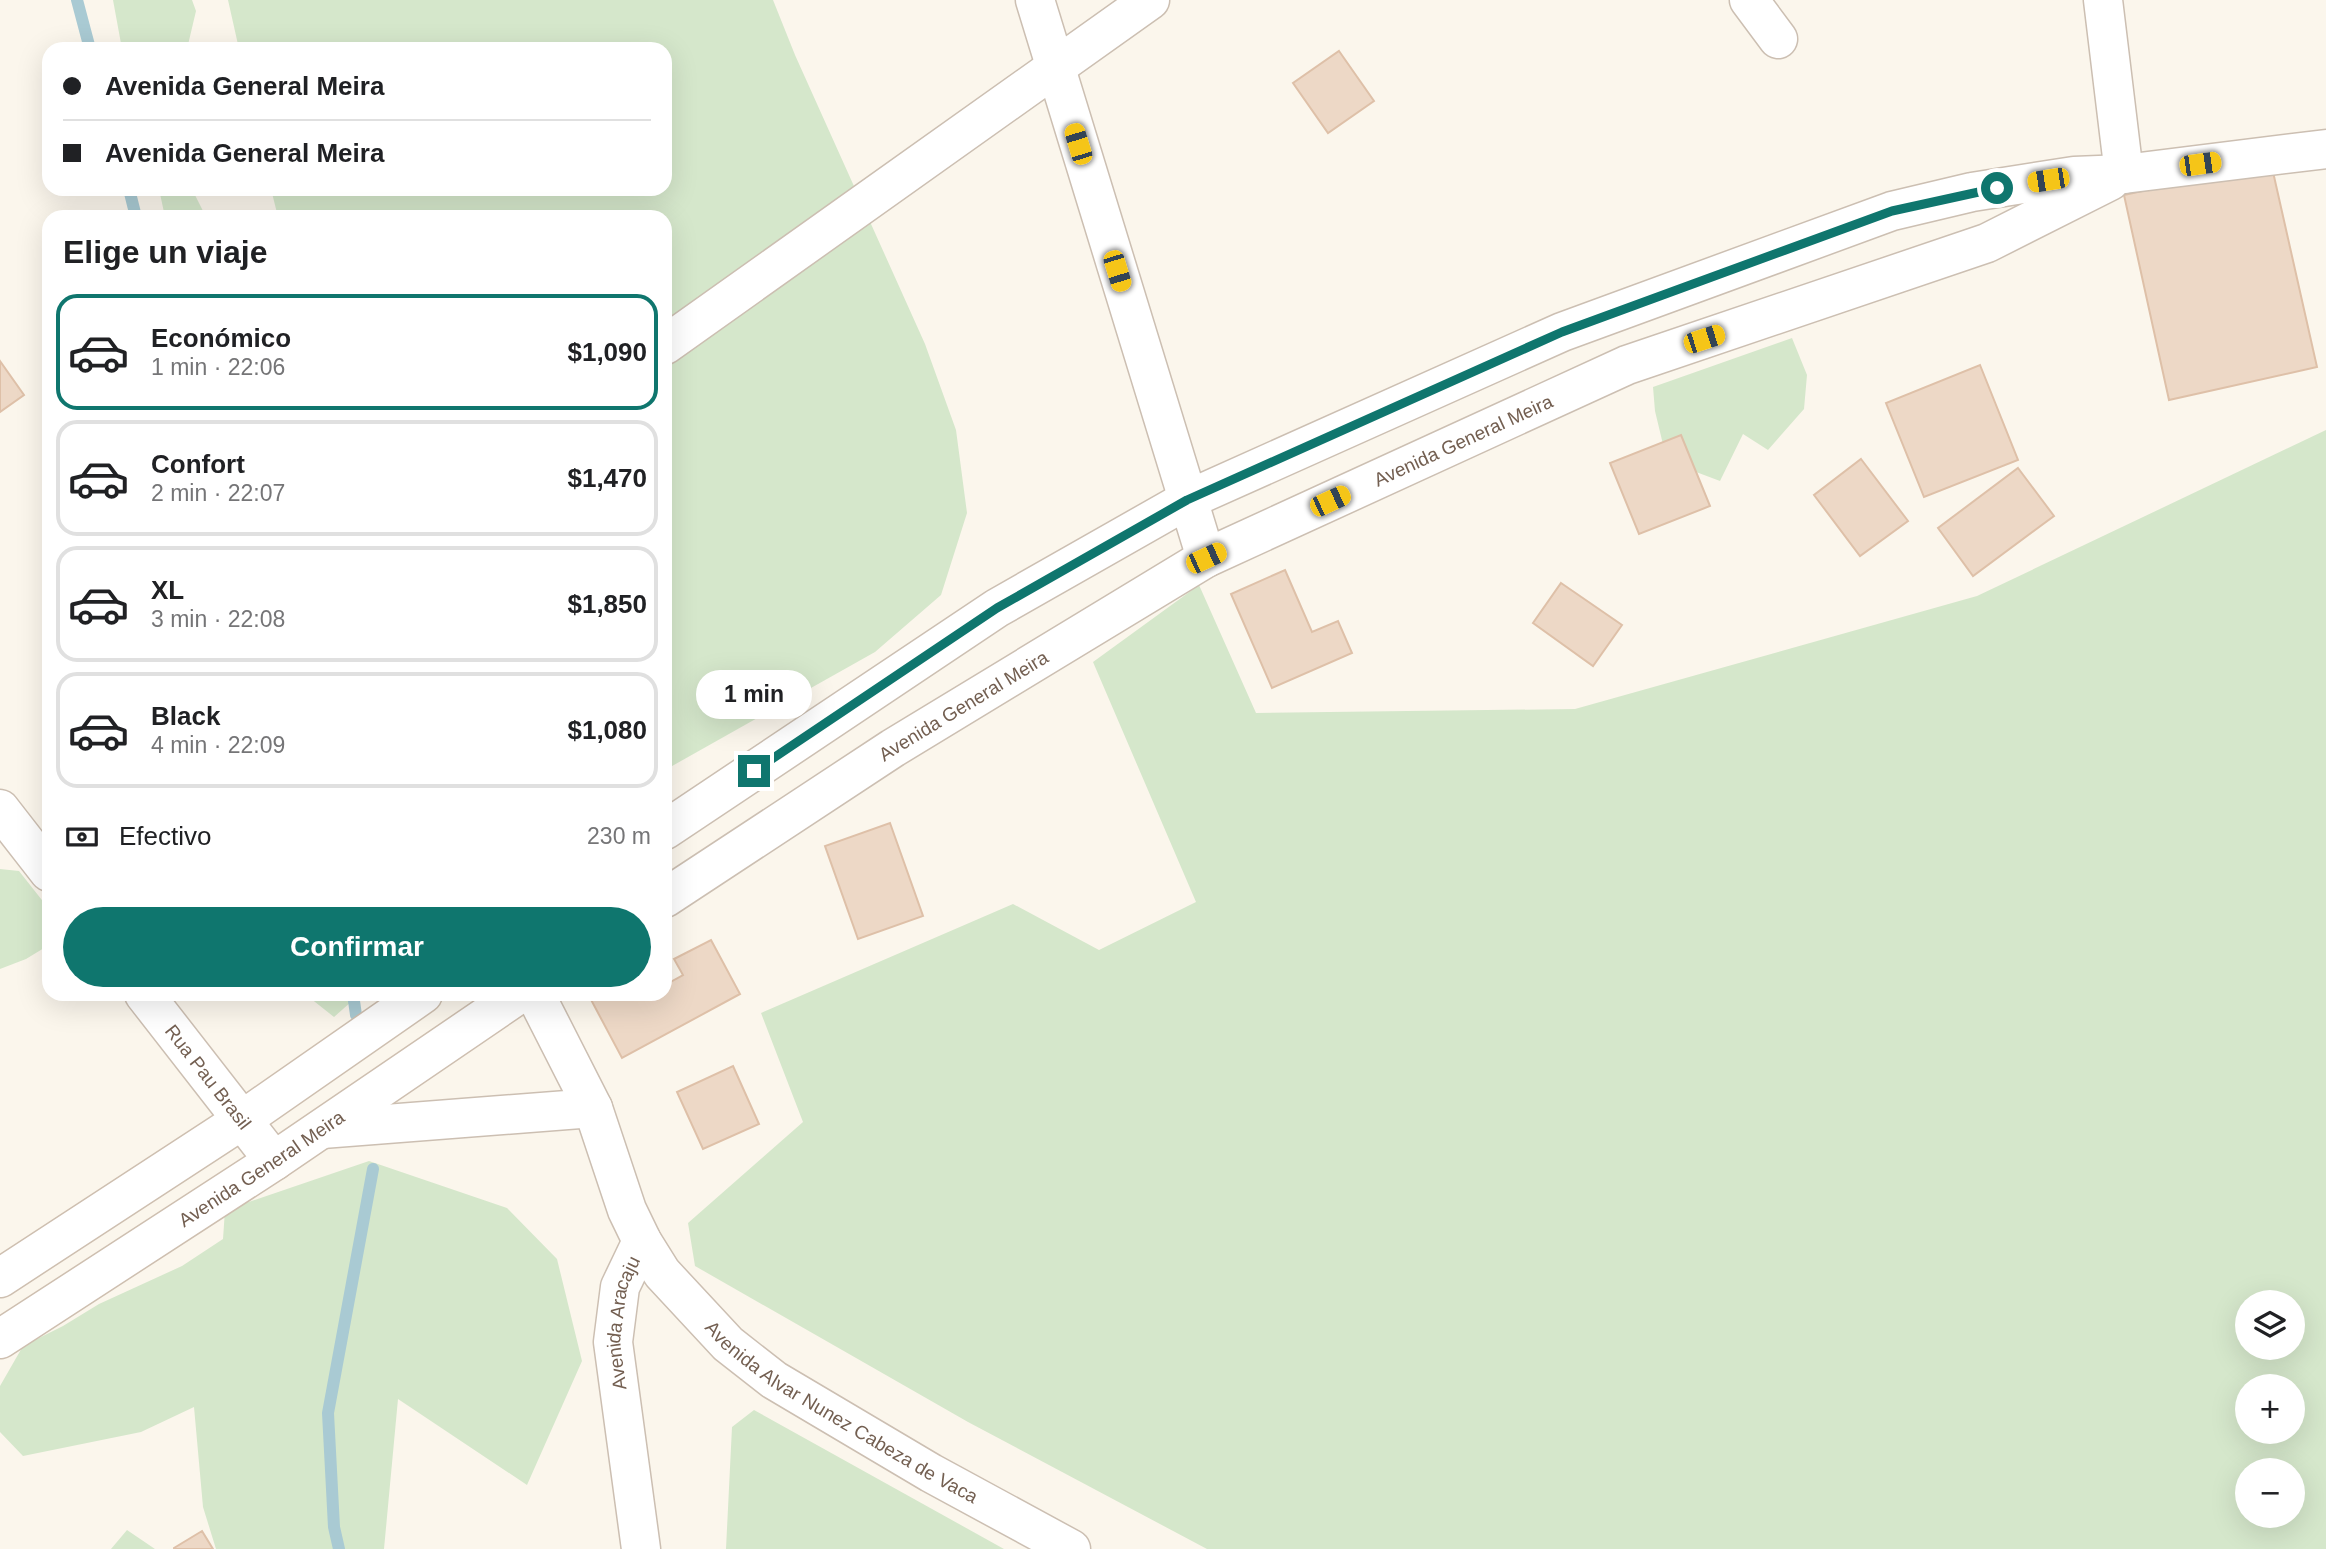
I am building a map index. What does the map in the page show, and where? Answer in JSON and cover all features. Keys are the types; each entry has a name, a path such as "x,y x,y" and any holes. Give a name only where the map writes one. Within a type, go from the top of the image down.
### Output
{"street":[{"path":"1034,0 1206,558"},
{"path":"672,340 1150,0"},
{"path":"1749,0 1778,39"},
{"path":"2103,0 2124,174"},
{"name":"Avenida General Meira","path":"672,825 997,608 1187,500 1562,332 1892,211 1972,192 2061,178 2124,174 2326,149"},
{"name":"Avenida General Meira","path":"672,893 893,748 1206,558 1627,365 1987,243 2124,174"},
{"path":"0,809 42,863"},
{"name":"Rua Pau Brasil","path":"149,1001 274,1161"},
{"path":"0,1278 242,1120 413,1001"},
{"name":"Avenida General Meira","path":"0,1339 274,1161 509,1001"},
{"name":"Avenida Aracaju","path":"539,1001 593,1108 627,1210 642,1241 620,1287 613,1342 641,1549"},
{"path":"322,1129 593,1108"},
{"name":"Avenida Alvar Nunez Cabeza de Vaca","path":"642,1241 662,1273 728,1345 774,1380 931,1473 1071,1549"}],"green space":[{"path":"113,0 192,0 196,11 189,42 121,42"},
{"path":"228,0 773,0 795,55 925,344 956,430 967,513 941,595 875,652 672,766 672,210 276,210 273,196 672,196 672,42 237,42"},
{"path":"160,196 196,196 202,210 164,210"},
{"path":"1792,338 1807,375 1804,409 1768,450 1743,434 1720,481 1667,461 1655,411 1653,387"},
{"path":"2326,430 2326,1549 1207,1549 968,1422 695,1266 688,1223 803,1122 761,1013 1013,904 1099,950 1196,902 1093,662 1199,585 1256,713 1575,709 1977,596"},
{"path":"0,869 19,871 42,900 42,949 0,969"},
{"path":"314,1001 352,1001 334,1017"},
{"path":"369,1161 507,1208 557,1259 582,1361 527,1485 398,1399 384,1549 216,1549 203,1507 194,1407 141,1432 23,1456 0,1432 0,1386 23,1346 99,1304 182,1266 223,1239 225,1210"},
{"path":"754,1410 1004,1549 726,1549 732,1427"},
{"path":"127,1530 155,1549 111,1549"}],"building":[{"path":"1339,51 1374,101 1328,133 1293,83"},
{"path":"2271,163 2317,367 2169,400 2124,195"},
{"path":"0,361 24,395 0,412"},
{"path":"1980,365 2018,460 1924,497 1886,403"},
{"path":"1681,435 1710,506 1639,534 1610,463"},
{"path":"1861,459 1908,521 1860,556 1814,495"},
{"path":"2018,468 2054,516 1973,576 1938,528"},
{"path":"1285,570 1312,632 1338,621 1352,653 1272,688 1231,594"},
{"path":"1561,583 1622,625 1593,666 1533,623"},
{"path":"890,823 923,916 858,939 825,846"},
{"path":"711,940 740,994 622,1058 592,1001 672,1001 672,981 683,975 674,959"},
{"path":"733,1066 759,1124 703,1149 677,1092"},
{"path":"202,1531 213,1549 174,1549 174,1548"}],"waterway":[{"path":"77,0 88,42"},
{"path":"131,196 134,210"},
{"path":"354,1001 356,1015"},
{"path":"339,1549 334,1527 328,1413 373,1169"}],"route":[{"path":"754,771 997,608 1187,500 1562,332 1892,211 1997,188"}]}
